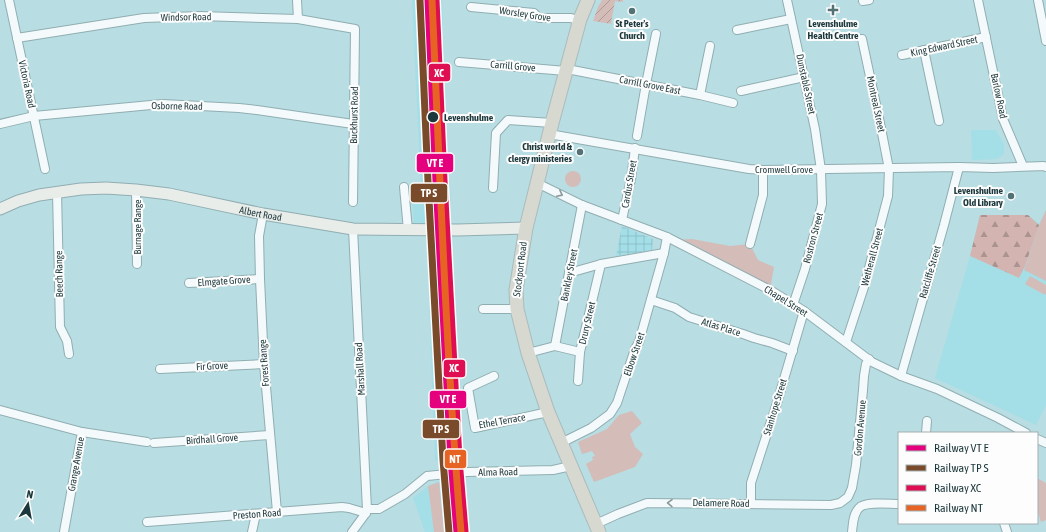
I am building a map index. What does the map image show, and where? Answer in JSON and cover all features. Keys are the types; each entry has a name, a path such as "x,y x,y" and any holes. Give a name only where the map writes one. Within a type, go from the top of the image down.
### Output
{"highway":[{"name":"Stockport Road","path":"588,0 580,21 537,183 526,228 516,290 517,309 528,353 548,412 597,528"}],"main road":[{"name":"Albert Road","path":"0,209 38,195 94,188 136,190 169,194 263,214 353,229 408,230 526,228"}],"street":[{"name":"Victoria Road","path":"9,0 45,169"},
{"path":"297,0 298,19"},
{"name":"Dunstable Street","path":"787,0 815,129 821,170"},
{"name":"Barlow Road","path":"978,0 1003,119 1022,166"},
{"path":"1038,0 1046,42"},
{"name":"Worsley Grove","path":"471,7 534,13 539,18 571,18 580,21"},
{"name":"Windsor Road","path":"17,38 144,18 200,16 298,19 356,29"},
{"path":"737,30 791,19"},
{"name":"Buckhurst Road","path":"353,202 353,124 356,29"},
{"path":"637,136 656,34"},
{"name":"King Edward Street","path":"902,55 986,37"},
{"name":"Montreal Street","path":"862,39 889,169"},
{"path":"700,95 710,46"},
{"path":"924,50 939,121"},
{"name":"Carrill Grove","path":"459,62 567,70"},
{"name":"Carrill Grove East","path":"567,70 646,84 732,103"},
{"path":"741,91 804,77"},
{"name":"Osborne Road","path":"0,124 34,116 174,104 256,110 353,124"},
{"name":"Cromwell Grove","path":"493,188 496,133 508,120 551,128 635,148 738,168 763,170 821,170 959,167 993,168 1022,166"},
{"name":"Cardus Street","path":"622,220 631,179 635,148"},
{"path":"1022,166 1046,167"},
{"name":"Ratcliffe Street","path":"901,376 944,226 959,167"},
{"name":"Wetherall Street","path":"846,342 864,287 888,196 889,169"},
{"path":"750,244 763,195 763,170"},
{"name":"Rostron Street","path":"794,305 822,204 821,170"},
{"name":"Chapel Street","path":"537,183 582,205 667,237 770,290 804,311 869,359 901,376 937,389 1024,432"},
{"path":"404,187 408,230"},
{"name":"Burnage Range","path":"136,190 136,264"},
{"name":"Beech Range","path":"57,192 60,327 67,341 69,354"},
{"name":"Bankley Street","path":"555,346 582,205"},
{"name":"Forest Range","path":"263,214 259,236 260,279 264,364 277,512"},
{"name":"Marshall Road","path":"353,229 367,510"},
{"name":"Elbow Street","path":"561,443 591,428 610,414 617,403 635,349 639,342 664,253 667,237"},
{"path":"569,273 601,264 664,253"},
{"name":"Drury Street","path":"578,381 580,352 601,264"},
{"name":"Elmgate Grove","path":"189,283 260,279"},
{"name":"Atlas Place","path":"651,300 675,308 689,317 793,351"},
{"path":"483,309 517,309"},
{"name":"Stanhope Street","path":"751,504 751,483 777,403 804,311"},
{"path":"528,353 555,346 580,352"},
{"name":"Gordon Avenue","path":"848,496 852,488 854,477 864,376 866,364 869,359"},
{"name":"Fir Grove","path":"160,369 264,364"},
{"name":"Ethel Terrace","path":"494,376 468,388 475,428 548,412"},
{"name":"Grange Avenue","path":"0,410 82,432 64,532"},
{"path":"926,432 927,421"},
{"name":"Birdhall Grove","path":"82,432 150,442 270,435"},
{"name":"Alma Road","path":"367,510 379,509 405,494 427,476 467,472 552,470 571,466"},
{"name":"Delamere Road","path":"597,528 618,514 647,503 831,504 840,503 848,496"},
{"path":"852,532 854,518 859,507 868,504 898,504"},
{"name":"Preston Road","path":"147,522 346,507 367,510"},
{"path":"352,532 367,510"},
{"path":"252,532 256,514"}],"shaded area":[{"path":"412,0 442,0 442,62 447,181 450,181 451,215 446,219 447,243 460,481 465,505 468,532 425,532 413,498 428,486 439,481 438,461 435,461 426,225 414,225 412,192 421,191"},
{"path":"602,0 623,0 623,2 615,1 612,24 593,21"},
{"path":"971,130 996,130 1004,144 1004,154 997,159 972,160"},
{"path":"573,171 579,173 581,179 579,185 573,187 567,185 565,179 567,173"},
{"path":"1046,210 1046,405 1036,425 935,378 970,256 980,215 1028,215 1039,224"},
{"path":"1046,210 1046,281 1024,270 1039,225"},
{"path":"622,226 653,239 652,250 616,256"},
{"path":"692,239 730,246 750,244 758,260 774,267 770,290 672,240"},
{"path":"1030,276 1046,285 1045,295 1025,284"},
{"path":"632,411 642,423 630,434 635,447 643,454 635,467 594,482 586,464 593,460 592,457 595,456 592,451 582,454 578,442 607,429 619,415"},
{"path":"1038,479 1046,483 1046,520 1041,522 1038,512"},
{"path":"439,482 444,532 434,532 428,486"}],"green space":[{"path":"980,215 1028,215 1039,225 1025,266 1019,278 970,256"}],"transit line":[{"path":"420,0 443,460 449,532"},
{"path":"428,0 451,460 457,532"}],"rail line":[{"name":"NT","path":"432,0 447,333 461,532"},
{"name":"XC","path":"436,0 459,459 465,531"}],"place":[{"name":"Levenshulme Health Centre","path":"833,10"},
{"name":"St Peter's Church","path":"632,11"},
{"name":"Levenshulme","path":"433,117"},
{"name":"Christ world & clergy ministeries","path":"580,152"},
{"name":"Levenshulme Old Library","path":"1011,196"}]}
